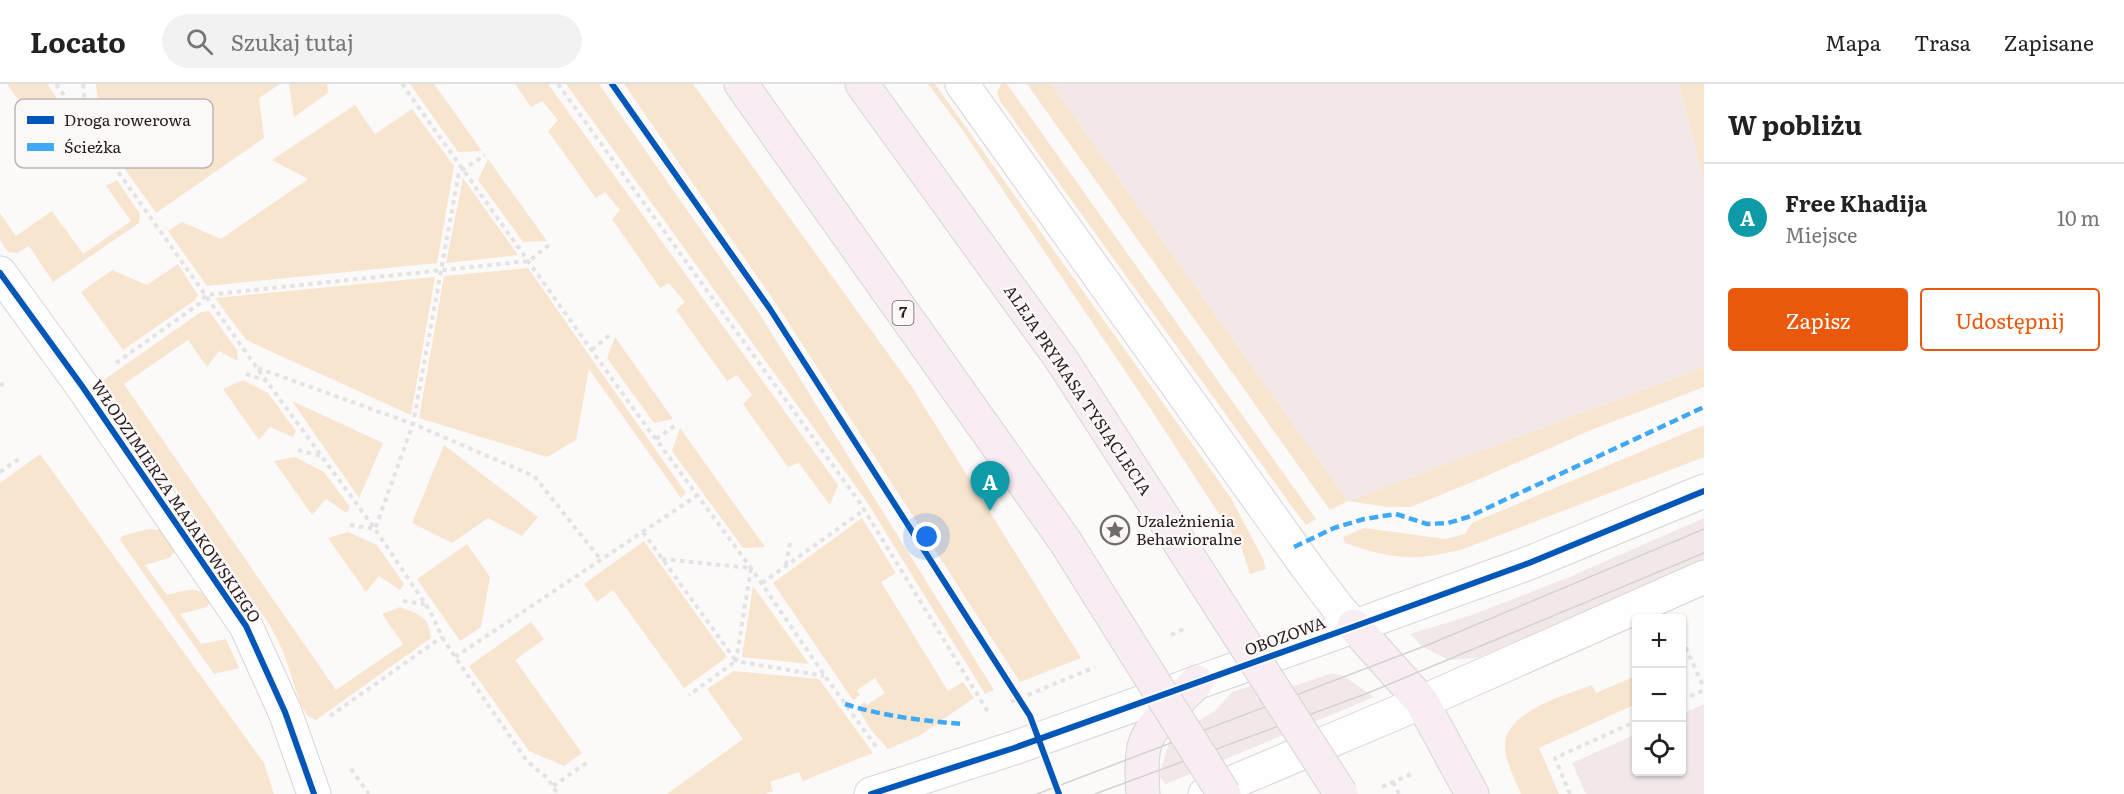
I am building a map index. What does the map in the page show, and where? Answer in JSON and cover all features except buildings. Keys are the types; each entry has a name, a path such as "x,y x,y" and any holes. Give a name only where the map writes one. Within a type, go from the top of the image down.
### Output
{"main road":[{"name":"7","path":"741,84 1065,541 1224,794"},
{"name":"ALEJA PRYMASA TYSIĄCLECIA","path":"862,84 1061,359 1341,794"},
{"path":"1354,626 1422,702 1472,794"},
{"path":"1143,794 1142,764 1145,744 1154,726 1197,682"}],"street":[{"path":"962,84 1308,567 1354,626"},
{"name":"WŁODZIMIERZA MAJAKOWSKIEGO","path":"0,273 82,386 246,626 285,712 314,794"},
{"name":"OBOZOWA","path":"872,794 1040,738 1529,563 1704,491"},
{"path":"1205,794 1422,702 1704,577"}],"path":[{"path":"56,84 67,99"},
{"path":"83,84 84,99"},
{"path":"402,84 762,583 878,749"},
{"path":"558,84 864,510 989,712"},
{"path":"375,529 413,424 459,172 485,155"},
{"path":"116,168 257,368 375,529 426,604 442,637 455,657 527,761 547,778 558,794"},
{"path":"82,386 199,304 206,295 529,261 549,245"},
{"path":"592,350 612,333"},
{"path":"257,368 413,424 534,476 601,560"},
{"path":"246,374 267,381"},
{"path":"0,386 5,382"},
{"path":"656,439 677,424"},
{"path":"298,450 322,457"},
{"path":"0,472 22,457"},
{"path":"455,657 698,495"},
{"path":"762,583 864,510"},
{"path":"350,525 375,529"},
{"path":"643,532 736,661 825,676"},
{"path":"786,565 790,543"},
{"path":"662,559 751,568"},
{"path":"688,695 736,661 751,568"},
{"path":"403,601 426,604"},
{"path":"1166,638 1195,624"},
{"path":"296,742 442,637"},
{"path":"1686,648 1704,689 1686,698"},
{"path":"1009,703 1102,664"},
{"path":"1012,688 1030,716 1040,738"},
{"path":"1570,794 1555,758 1634,722"},
{"path":"553,786 588,762"},
{"path":"349,766 369,794"},
{"path":"1373,790 1420,771"},
{"path":"1392,782 1399,794"}],"shaded area":[{"path":"7,84 47,84 58,99 18,99"},
{"path":"96,84 280,84 259,98 264,138 156,213 124,168 213,168 213,99 98,99"},
{"path":"289,84 327,84 328,93 294,117"},
{"path":"410,84 434,84 482,151 458,152"},
{"path":"515,84 548,84 838,485 830,505 799,463 788,467 743,404 752,395 737,375 727,381 676,310 685,302 669,283 660,288 612,219 620,210 605,192 596,198 548,131 558,120 542,101 531,107"},
{"path":"566,84 599,84 759,313 994,690 985,694 867,502"},
{"path":"624,84 693,84 910,384 1081,658 1020,682 777,305"},
{"path":"928,84 935,84 1231,498 1266,569 1250,574 1242,549 1148,405 961,128"},
{"path":"1001,84 1007,84 1316,519 1306,525 1293,508 1000,101 997,93"},
{"path":"1027,84 1051,84 1348,501 1330,510"},
{"path":"1051,84 1679,84 1704,183 1704,367 1348,501"},
{"path":"1679,84 1704,84 1704,183"},
{"path":"355,105 375,134 412,109 454,166 437,263 207,286 168,231 182,222 221,239 308,179 272,160"},
{"path":"488,159 547,241 523,242 478,180"},
{"path":"463,178 518,255 446,263"},
{"path":"117,180 140,214 139,223 53,282 29,246 17,253 8,252 0,240 0,213 16,236 52,211 83,254 131,221 106,186"},
{"path":"178,264 198,295 195,300 123,350 81,292 112,270 147,285"},
{"path":"528,268 686,493 681,498 589,369 576,440 547,457 419,418 444,276"},
{"path":"435,277 411,415 246,340 215,298"},
{"path":"209,311 237,350 238,361 219,351 207,367 188,340 124,384 336,690 403,644 382,614 400,607 422,617 430,630 431,638 316,720 308,716 301,705 283,651 271,627 102,381 201,312"},
{"path":"615,337 673,419 654,423 607,358"},
{"path":"1704,367 1704,387 1591,430 1411,507 1387,507 1348,501"},
{"path":"243,380 268,393 296,431 293,437 270,427 259,440 223,389"},
{"path":"292,401 383,443 359,498"},
{"path":"1704,425 1704,457 1466,548 1433,556 1392,556 1345,543 1343,537 1364,528 1446,539 1465,534 1472,523"},
{"path":"680,428 765,547 743,548 672,451"},
{"path":"444,445 538,517 522,536 488,518 452,543 412,523"},
{"path":"40,454 264,763 274,794 0,794 0,483"},
{"path":"295,457 324,472 350,507 346,513 326,499 312,515 274,461"},
{"path":"862,518 896,573 881,582 948,691 963,682 974,698 919,736 888,749 870,729 858,708 864,702 867,705 885,693 875,678 857,690 860,695 853,700 773,583"},
{"path":"1704,518 1704,562 1476,658 1449,660 1423,647 1410,634 1472,615 1567,578"},
{"path":"149,529 160,530 175,551 169,558 145,565 167,595 196,590 205,596 210,602 207,607 180,614 201,644 226,639 239,668 214,674 120,540 122,536"},
{"path":"348,532 377,545 404,584 400,590 379,576 366,592 328,538"},
{"path":"644,541 727,657 684,688 613,590 597,602 584,584"},
{"path":"467,544 490,577 481,627 460,641 417,579"},
{"path":"753,586 809,664 742,657"},
{"path":"531,622 544,639 515,660 582,753 564,766 529,751 469,666"},
{"path":"734,671 819,679 873,753 803,781 799,772 770,782 773,791 765,794 667,794 743,739 707,689"},
{"path":"1332,673 1345,677 1374,697 1166,784 1159,776 1172,733 1215,711 1232,692 1268,680 1255,699"},
{"path":"1632,678 1632,706 1539,748 1559,794 1521,794 1505,751 1508,733 1515,723 1553,699 1592,685 1596,693"},
{"path":"1704,704 1704,794 1586,794 1572,763 1632,736 1632,776 1686,776 1686,712"}],"tram line":[{"path":"1037,794 1430,644 1704,529"},
{"path":"1095,794 1368,693 1704,553"}],"marked path":[{"path":"1294,547 1334,528 1364,519 1396,514 1427,524 1448,523 1468,517 1704,407"},
{"path":"845,704 903,717 962,724"}],"cycle path":[{"path":"612,84 770,309 1030,716 1059,794"},
{"path":"0,273 82,386 246,626 285,712 314,794"},
{"path":"871,794 1014,748 1529,563 1704,491"}],"place":[{"name":"Free Khadija","path":"990,511"},
{"name":"Uzależnienia Behawioralne","path":"1115,530"}]}
